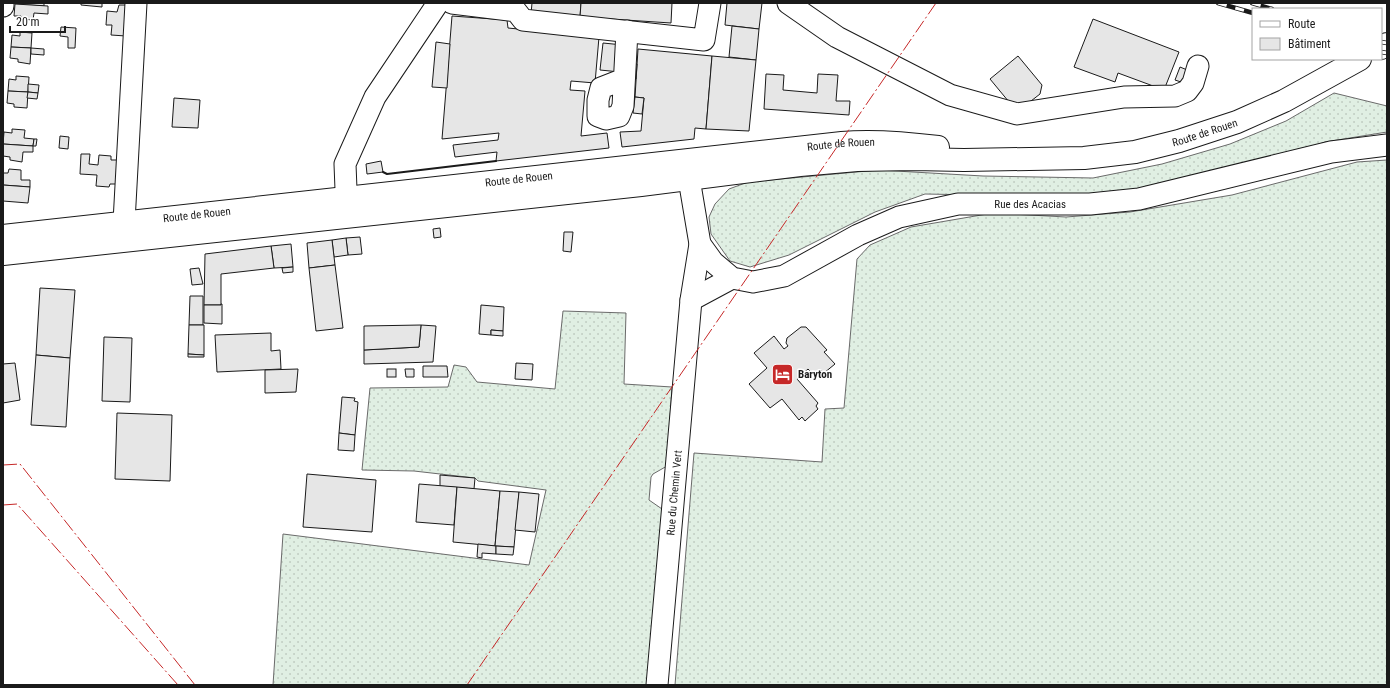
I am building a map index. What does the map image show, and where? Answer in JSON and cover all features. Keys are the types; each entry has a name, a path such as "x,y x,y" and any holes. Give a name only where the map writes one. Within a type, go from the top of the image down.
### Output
{"main road":[{"name":"Route de Rouen","path":"3,254 125,232 687,170 739,153 862,141 893,142 1035,159 1084,158 1128,152 1179,141 1237,122 1284,102 1358,60"},
{"name":"Route de Rouen","path":"3,236 125,232"}],"street":[{"path":"125,232 136,3"},
{"path":"347,207 345,164 374,97 438,3"},
{"path":"452,3 516,11 523,20 704,40 710,3"},
{"path":"788,3 837,37 950,95 1016,114 1124,97 1175,96 1187,91 1193,83 1198,66"},
{"path":"624,79 627,31"},
{"name":"Rue des Acacias","path":"700,244 713,262 732,278 753,282 784,276 858,235 899,217 958,204 1090,204 1139,198 1331,152 1387,145"},
{"name":"Rue du Chemin Vert","path":"657,685 691,300 700,244 687,170"},
{"path":"691,300 732,278"}],"green space":[{"path":"1334,93 1387,106 1387,132 1325,142 1288,156 1178,184 1082,197 925,194 875,212 789,255 750,267 730,261 711,234 709,217 715,204 729,189 748,182 878,170 983,176 1093,178 1162,164 1230,144 1286,121"},
{"path":"1387,160 1387,685 675,685 694,453 822,462 825,409 844,408 857,259 870,245 911,227 993,213 1066,217 1130,212 1232,195 1357,162"},
{"path":"563,311 626,313 624,384 672,387 667,466 653,474 651,477 649,500 662,509 649,685 273,685 283,534 529,565 546,490 478,481 475,478 414,471 362,470 370,388 448,387 454,365 466,367 477,382 555,389"}],"building":[{"path":"44,3 44,6 15,4"},
{"path":"81,3 102,3 102,7 81,5"},
{"path":"532,3 581,3 580,17 531,14"},
{"path":"581,3 672,3 671,23 580,17"},
{"path":"727,3 762,3 759,29 725,25"},
{"path":"15,4 48,6 48,14 34,13 33,20 21,19 21,16 14,16"},
{"path":"119,5 128,5 126,36 111,35 112,25 106,25 107,11 117,12"},
{"path":"452,16 507,20 508,28 599,37 595,83 571,81 570,90 585,91 581,136 607,133 609,148 496,161 497,152 455,157 453,145 498,140 499,133 442,139"},
{"path":"1093,19 1179,52 1164,90 1118,73 1115,82 1074,67"},
{"path":"732,26 759,29 756,60 729,57"},
{"path":"61,27 76,28 75,48 68,48 68,37 60,36"},
{"path":"20,32 32,33 31,48 11,47 12,35 20,36"},
{"path":"436,42 450,44 447,88 432,87"},
{"path":"603,43 623,45 620,72 600,70"},
{"path":"11,47 31,48 30,64 18,62 18,59 10,58"},
{"path":"31,48 44,49 44,55 31,54"},
{"path":"638,49 712,56 706,129 695,128 694,139 622,147 620,132 641,131 644,98 635,97"},
{"path":"712,56 756,60 749,131 706,129"},
{"path":"1018,56 1042,85 1040,94 1022,108 1014,108 990,79"},
{"path":"633,64 637,64 636,79 632,79"},
{"path":"1180,67 1192,72 1187,84 1175,80"},
{"path":"766,74 784,75 783,90 817,93 818,74 838,75 836,101 850,101 849,115 764,109"},
{"path":"16,76 29,77 28,92 8,91 9,79 16,80"},
{"path":"28,84 39,85 38,93 28,92"},
{"path":"8,91 28,92 27,108 14,107 14,104 7,103"},
{"path":"28,92 38,93 37,99 27,98"},
{"path":"635,97 644,98 642,114 633,113"},
{"path":"174,98 200,100 198,128 172,127"},
{"path":"12,129 25,130 24,138 34,139 33,146 3,144 4,132 12,133"},
{"path":"60,136 69,137 68,149 59,148"},
{"path":"34,139 37,139 36,146 33,146"},
{"path":"3,144 33,146 33,152 23,152 22,162 10,160 10,157 3,156"},
{"path":"81,154 90,154 89,164 98,165 99,155 111,156 111,160 118,160 116,184 110,184 109,187 96,186 97,175 80,174"},
{"path":"381,161 383,172 367,174 366,164"},
{"path":"9,169 21,170 21,180 30,180 30,187 3,185 3,173 8,173"},
{"path":"3,185 30,187 28,203 3,201"},
{"path":"440,228 441,237 434,238 433,229"},
{"path":"564,232 573,232 571,252 563,251"},
{"path":"360,237 362,254 348,255 346,238"},
{"path":"346,238 348,255 334,257 332,240"},
{"path":"332,240 335,265 309,268 307,243"},
{"path":"291,244 293,267 274,268 271,246"},
{"path":"271,246 274,268 221,274 221,305 204,305 205,254"},
{"path":"335,265 343,328 316,331 309,268"},
{"path":"293,267 293,272 283,273 282,268"},
{"path":"199,268 203,284 192,285 190,269"},
{"path":"40,288 75,290 70,358 36,355"},
{"path":"190,296 203,296 203,325 189,325"},
{"path":"221,304 222,324 204,323 204,305"},
{"path":"481,305 504,307 503,331 491,330 491,335 479,334"},
{"path":"189,325 204,325 204,355 188,354"},
{"path":"421,325 436,326 433,362 364,364 364,350 419,347"},
{"path":"421,325 419,347 364,350 364,326"},
{"name":"Baryton","path":"801,327 806,327 827,350 824,352 835,364 824,373 821,370 814,375 808,369 797,379 818,403 816,406 818,409 805,421 802,417 799,420 782,399 770,408 749,384 767,368 754,353 774,336 784,349 788,346 786,343 787,338"},
{"path":"491,330 503,331 503,336 491,335"},
{"path":"271,333 271,351 280,350 281,369 217,372 215,335"},
{"path":"104,337 132,338 130,402 102,401"},
{"path":"188,354 204,355 204,357 188,357"},
{"path":"36,355 70,358 66,427 31,425"},
{"path":"15,363 20,400 3,403 3,364"},
{"path":"516,363 533,364 532,380 515,379"},
{"path":"423,366 447,366 448,377 423,377"},
{"path":"298,369 296,392 265,393 265,370"},
{"path":"387,369 396,369 396,377 387,377"},
{"path":"405,369 414,369 414,377 406,377"},
{"path":"342,397 355,398 354,401 358,402 355,435 339,433"},
{"path":"117,413 172,415 170,481 115,479"},
{"path":"339,433 355,435 354,451 338,450"},
{"path":"307,474 376,480 372,532 303,527"},
{"path":"440,475 475,478 474,489 440,486"},
{"path":"419,484 457,487 454,525 416,522"},
{"path":"457,487 500,491 495,546 453,542"},
{"path":"500,491 519,492 514,547 495,546"},
{"path":"519,492 539,494 535,532 515,530"},
{"path":"478,544 496,546 496,554 482,553 482,558 477,557"},
{"path":"496,546 514,547 513,555 496,554"}],"railway":[{"path":"1218,3 1252,13"},
{"path":"1252,3 1269,8"},
{"path":"1382,42 1387,43"},
{"path":"1382,52 1387,53"}],"wall":[{"path":"383,172 387,174 496,161"}],"power":[{"path":"467,685 936,3"},
{"path":"3,465 20,464 195,685"},
{"path":"3,505 17,504 178,685"}],"place":[{"name":"Baryton","path":"782,374"}]}
